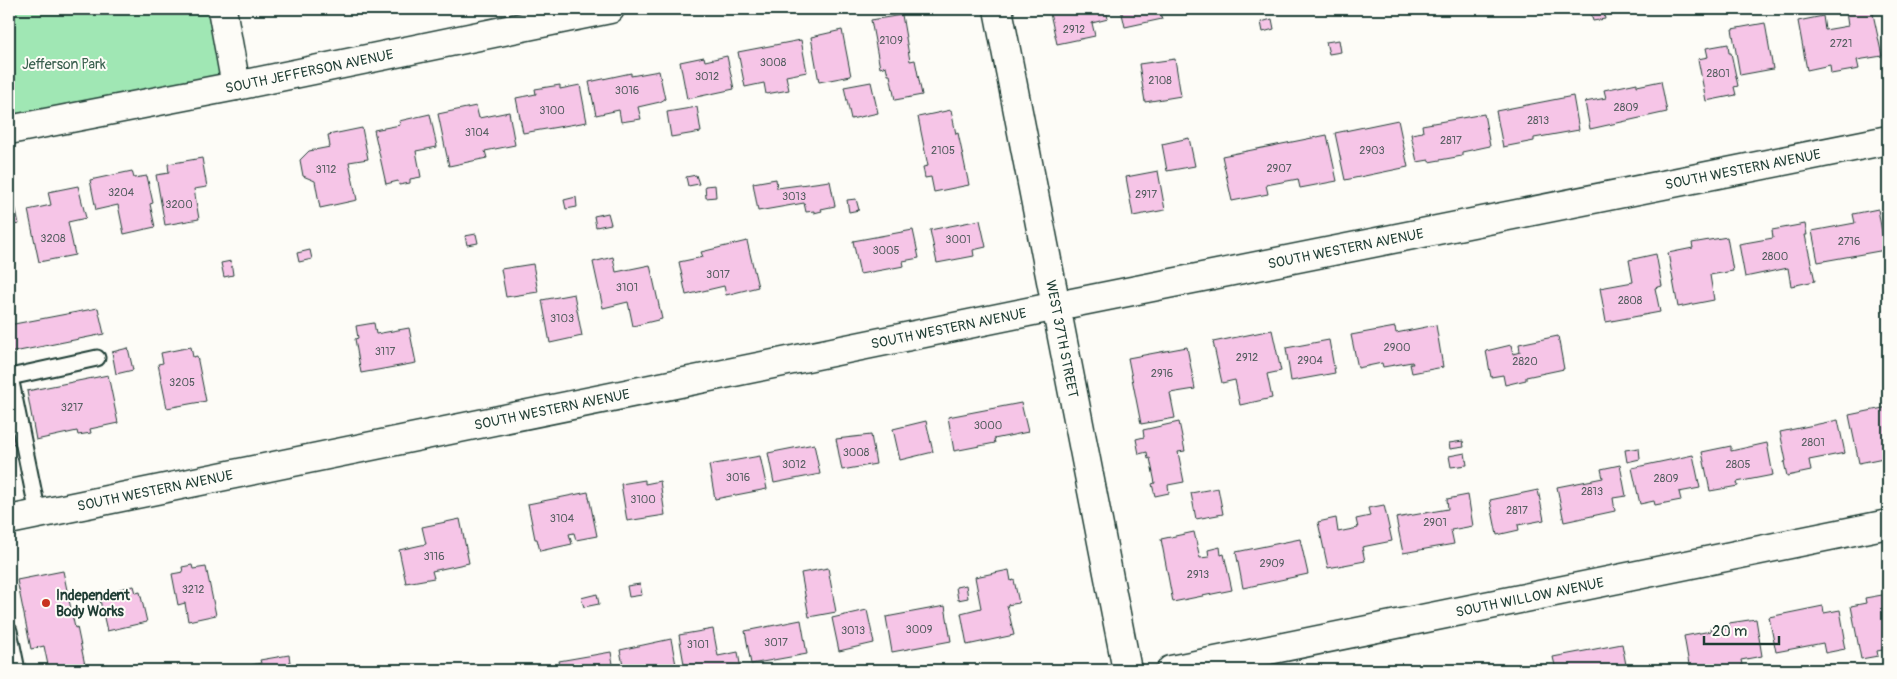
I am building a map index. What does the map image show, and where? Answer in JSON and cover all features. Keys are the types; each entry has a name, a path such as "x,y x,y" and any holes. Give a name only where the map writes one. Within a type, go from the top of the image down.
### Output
{"street":[{"path":"222,9 236,86"},
{"name":"SOUTH JEFFERSON AVENUE","path":"9,130 236,86 610,9"},
{"name":"WEST 37TH STREET","path":"998,9 1127,670"},
{"name":"SOUTH WESTERN AVENUE","path":"9,520 1057,306 1888,140"},
{"name":"SOUTH WILLOW AVENUE","path":"1171,670 1888,524"}],"lane":[{"path":"38,514 9,377 97,358"},
{"path":"9,631 17,670"}],"green space":[{"name":"Jefferson Park","path":"9,9 222,9 236,86 9,130"}],"building":[{"path":"1049,9 1106,9 1108,19 1092,23 1095,36 1057,44"},
{"path":"1121,9 1159,9 1162,19 1125,27"},
{"path":"1590,9 1603,9 1605,19 1593,21"},
{"path":"1872,9 1882,56 1857,60 1859,69 1831,74 1830,65 1807,70 1798,21 1823,16 1825,30 1848,26 1846,12"},
{"path":"902,15 910,61 915,60 922,95 895,100 890,75 888,75 886,66 880,68 871,20"},
{"path":"1272,19 1274,29 1263,32 1261,22"},
{"path":"1765,23 1773,69 1740,75 1732,29"},
{"path":"842,30 851,76 819,82 811,37"},
{"path":"801,40 807,72 786,76 789,90 766,94 764,83 745,87 738,52"},
{"path":"1339,40 1341,52 1329,54 1326,42"},
{"path":"1728,44 1738,86 1734,87 1736,95 1706,101 1698,59 1708,57 1706,48"},
{"path":"727,56 734,89 687,99 680,62 704,57 705,61"},
{"path":"1175,59 1181,96 1145,102 1139,64"},
{"path":"659,71 665,99 638,107 641,119 621,122 619,110 596,115 589,82 631,73 631,76"},
{"path":"1661,81 1667,112 1590,129 1585,102 1606,98 1604,90 1637,83 1637,86"},
{"path":"871,82 878,113 851,119 844,87"},
{"path":"560,85 560,89 580,85 587,122 523,133 516,98 536,94 535,89"},
{"path":"1573,96 1579,130 1534,138 1534,141 1503,147 1496,111"},
{"path":"476,106 479,118 509,112 515,145 485,151 487,158 449,166 438,114"},
{"path":"697,107 701,132 671,137 667,112"},
{"path":"951,110 969,185 934,192 931,177 925,178 923,167 928,166 918,117"},
{"path":"430,114 437,147 416,151 421,177 410,179 410,183 399,185 398,181 386,184 374,130 400,125 399,121"},
{"path":"1484,114 1490,146 1462,152 1462,156 1429,162 1429,160 1417,162 1411,134 1423,132 1422,125"},
{"path":"1398,120 1408,167 1345,180 1335,133"},
{"path":"362,128 368,159 349,162 357,200 320,208 315,181 303,176 300,160 309,151 330,147 328,135"},
{"path":"1327,135 1337,181 1300,188 1298,179 1266,185 1268,194 1232,201 1222,156"},
{"path":"1189,138 1195,166 1167,171 1162,144"},
{"path":"202,158 207,187 194,189 199,219 165,225 156,175 169,173 168,164"},
{"path":"132,171 134,178 147,176 153,203 150,204 155,227 124,234 118,205 96,210 90,180"},
{"path":"1158,171 1165,210 1133,216 1126,177"},
{"path":"696,175 699,184 688,186 686,177"},
{"path":"776,179 777,188 830,181 835,206 821,209 822,211 814,213 814,211 806,212 804,203 758,211 753,183"},
{"path":"715,185 716,197 706,198 705,186"},
{"path":"78,186 86,218 68,222 75,255 39,262 28,210 51,205 48,192"},
{"path":"13,196 19,224 9,226 9,197"},
{"path":"576,197 577,207 566,209 564,200"},
{"path":"856,199 859,210 849,212 847,200"},
{"path":"1878,209 1885,250 1818,262 1812,231 1855,223 1853,214"},
{"path":"608,213 611,224 596,227 594,216"},
{"path":"980,220 986,247 973,250 974,256 937,263 930,230"},
{"path":"1805,224 1807,235 1805,235 1815,281 1791,286 1788,268 1745,277 1739,244 1773,238 1772,230"},
{"path":"913,230 919,258 903,261 904,266 860,274 853,241"},
{"path":"476,234 478,243 467,245 465,236"},
{"path":"1727,237 1733,271 1710,275 1714,300 1678,307 1668,253 1693,248 1692,243"},
{"path":"747,241 758,287 726,295 724,286 686,295 679,262 703,257 701,252"},
{"path":"310,250 312,259 299,262 297,253"},
{"path":"1656,254 1662,286 1655,288 1660,312 1606,322 1600,288 1633,282 1629,260"},
{"path":"613,257 616,272 650,265 662,319 633,326 628,302 603,308 593,262"},
{"path":"231,261 233,275 224,277 221,263"},
{"path":"533,264 538,292 506,297 501,269"},
{"path":"574,294 582,336 550,343 542,300"},
{"path":"98,308 104,334 9,353 9,325"},
{"path":"374,323 376,334 409,328 416,363 361,373 355,339 358,338 356,326"},
{"path":"1436,325 1443,367 1412,373 1410,364 1413,364 1412,362 1383,367 1382,363 1358,368 1351,335 1395,327 1396,333"},
{"path":"1272,330 1281,371 1267,374 1272,398 1240,405 1235,380 1222,383 1213,342"},
{"path":"1558,336 1564,369 1526,377 1526,380 1505,385 1503,375 1491,377 1486,351 1511,345 1513,354 1520,352 1519,344"},
{"path":"1329,340 1335,373 1291,381 1286,348"},
{"path":"191,347 193,357 197,356 206,401 167,408 158,364 163,363 161,353"},
{"path":"1187,347 1195,389 1170,393 1175,418 1141,424 1128,358"},
{"path":"128,348 133,370 116,374 112,352"},
{"path":"108,375 118,423 90,429 91,433 78,435 77,431 36,440 27,391"},
{"path":"1021,403 1028,432 994,439 995,443 954,451 948,417"},
{"path":"1888,407 1888,457 1859,463 1849,415"},
{"path":"9,408 16,443 9,445"},
{"path":"1838,420 1845,453 1809,460 1811,471 1787,476 1780,432"},
{"path":"926,421 933,452 900,460 893,429"},
{"path":"1179,422 1185,451 1178,452 1184,482 1168,485 1169,493 1155,496 1152,484 1155,483 1150,458 1148,459 1147,452 1139,454 1136,439 1144,437 1143,430"},
{"path":"871,435 876,464 842,470 836,439"},
{"path":"1463,441 1464,447 1450,449 1449,443"},
{"path":"1767,443 1773,475 1737,482 1738,486 1710,491 1702,452 1731,446 1731,451"},
{"path":"814,444 820,474 774,483 768,453"},
{"path":"1639,448 1640,459 1627,462 1625,450"},
{"path":"1465,453 1467,465 1451,467 1449,456"},
{"path":"1693,455 1700,488 1679,492 1681,500 1655,505 1654,501 1640,504 1632,468"},
{"path":"760,456 767,489 715,499 709,465"},
{"path":"1620,465 1626,496 1613,498 1615,511 1564,522 1557,487 1603,478 1601,469"},
{"path":"645,480 645,484 660,481 665,515 627,521 621,484"},
{"path":"1218,488 1223,514 1196,519 1191,493"},
{"path":"1538,490 1544,520 1518,525 1519,530 1497,535 1490,500"},
{"path":"588,492 597,536 576,540 574,533 569,534 572,544 540,551 537,539 535,539 528,504"},
{"path":"1468,495 1473,526 1451,530 1454,544 1403,553 1396,518 1448,509 1447,499"},
{"path":"1384,505 1392,541 1362,547 1365,561 1328,568 1318,522 1336,518 1338,532 1358,528 1356,519 1370,516 1368,508"},
{"path":"460,519 469,563 432,571 434,578 406,583 399,550 426,544 422,527"},
{"path":"1194,532 1200,558 1209,557 1208,550 1220,547 1221,555 1224,554 1232,590 1173,602 1161,539"},
{"path":"1300,539 1308,574 1243,588 1236,552"},
{"path":"192,565 193,569 206,567 216,615 188,621 185,603 178,605 172,574 183,572 182,567"},
{"path":"828,568 836,612 809,617 801,573"},
{"path":"1009,570 1011,581 1014,580 1019,603 1007,605 1014,635 967,645 961,613 981,608 975,577"},
{"name":"Independent Body Works","path":"63,571 86,670 49,670 44,646 31,649 17,580"},
{"path":"640,584 642,595 629,597 627,586"},
{"path":"966,585 968,598 958,600 956,587"},
{"path":"134,586 136,593 140,592 147,622 107,631 100,600 120,596 119,589"},
{"path":"597,594 599,604 584,607 581,598"},
{"path":"1888,594 1888,649 1877,651 1878,656 1861,659 1851,606 1866,603 1865,598"},
{"path":"945,606 951,641 892,652 886,617"},
{"path":"1823,606 1824,613 1840,610 1845,649 1825,653 1823,643 1776,652 1769,617"},
{"path":"867,610 874,643 839,651 832,618"},
{"path":"1756,619 1762,656 1741,660 1743,669 1690,670 1684,636 1711,631 1710,628 1724,626 1724,629 1730,628 1729,623"},
{"path":"801,620 807,654 751,664 745,631"},
{"path":"713,629 718,656 738,652 741,670 685,670 679,635"},
{"path":"671,639 677,670 624,670 620,650"},
{"path":"1622,644 1627,670 1556,670 1553,657"},
{"path":"611,652 614,670 561,670 559,661"},
{"path":"289,655 291,670 253,670 252,665 261,663 260,660"},
{"path":"477,665 478,670 458,669"}],"place":[{"name":"Independent Body Works","path":"46,603"}]}
